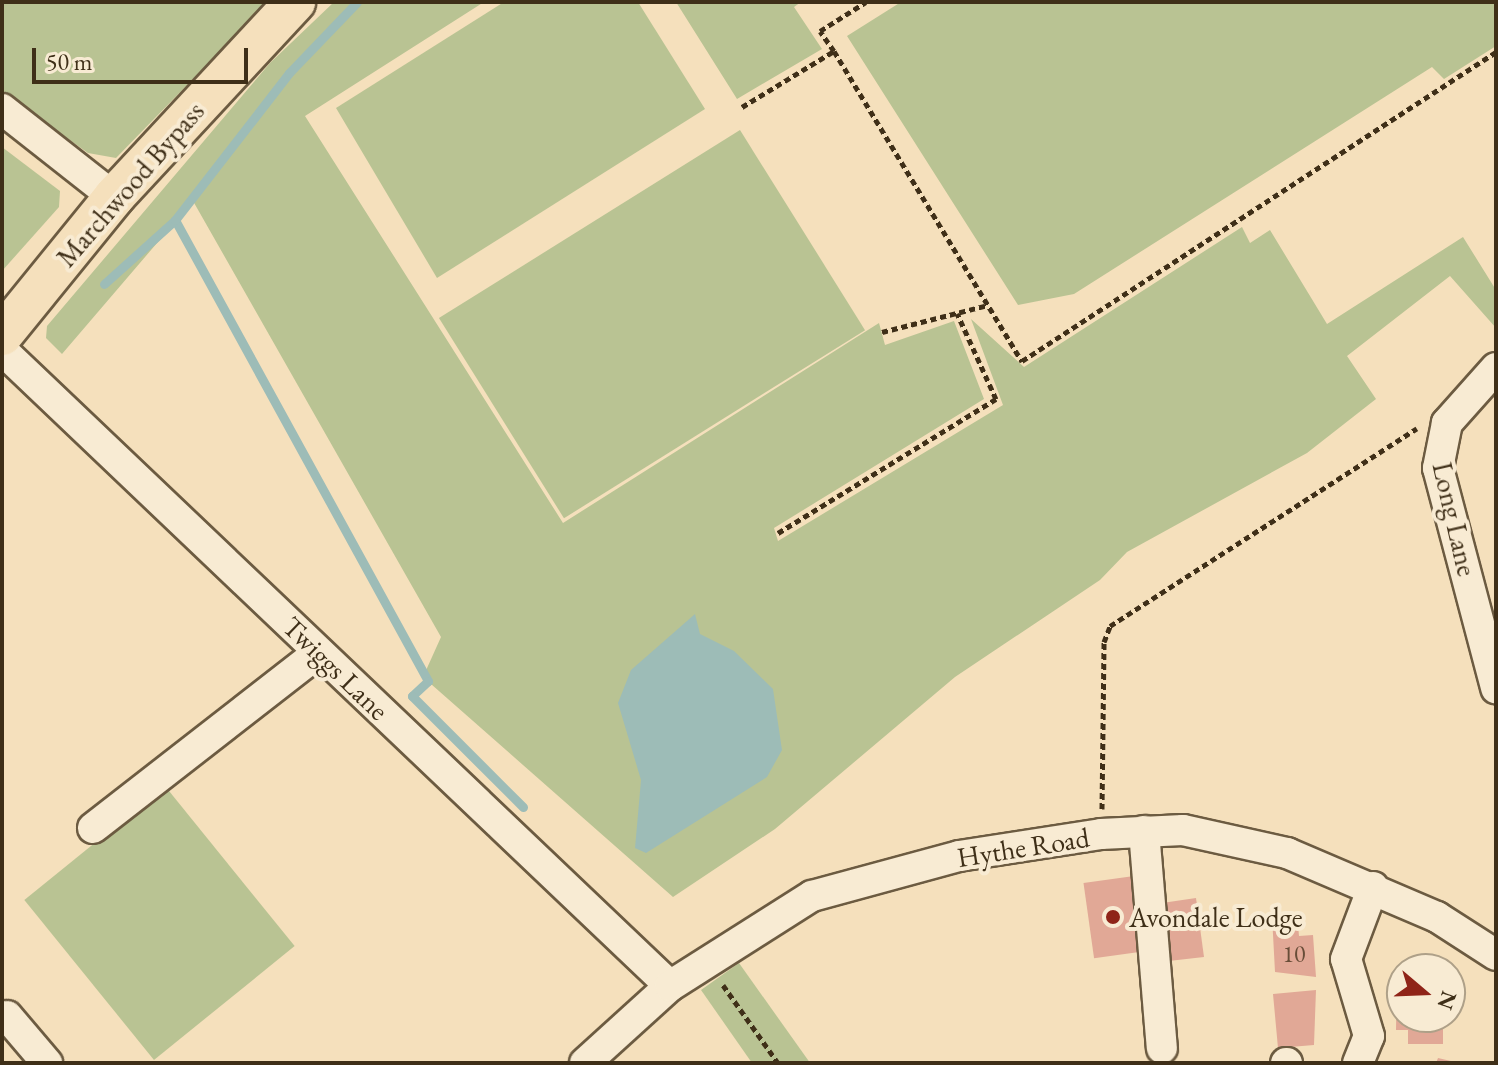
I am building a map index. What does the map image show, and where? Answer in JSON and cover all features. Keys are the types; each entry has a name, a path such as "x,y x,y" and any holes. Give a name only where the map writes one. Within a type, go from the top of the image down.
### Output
{"main road":[{"name":"Marchwood Bypass","path":"2,335 114,197 295,2"}],"street":[{"path":"2,109 114,197"},
{"name":"Twiggs Lane","path":"2,350 670,986"},
{"name":"Long Lane","path":"1496,368 1460,401 1439,446 1438,468 1496,688"},
{"path":"93,828 319,652"},
{"path":"1144,831 1162,1048"},
{"name":"Hythe Road","path":"585,1063 670,986 765,920 854,882 959,856 1101,834 1144,831 1238,840 1373,887 1496,955"},
{"path":"1358,1063 1369,1036 1346,959 1373,887"},
{"path":"7,1016 47,1063"}],"path":[{"path":"866,2 820,31 1022,361 1496,52"},
{"path":"742,107 834,51"},
{"path":"882,332 988,305"},
{"path":"778,533 996,399 957,313"},
{"path":"1101,834 1104,642 1110,626 1460,401"},
{"path":"707,961 778,1063"}],"green space":[{"path":"2,2 268,2 116,158 88,153 2,92"},
{"path":"334,2 484,2 305,116 563,523 879,323 885,345 954,321 984,399 774,528 778,541 1003,405 971,319 1024,367 1242,227 1250,243 1270,230 1327,324 1463,237 1496,290 1496,328 1450,276 1347,356 1376,399 1307,453 1127,552 1100,580 955,677 775,829 673,897 423,677 441,637 193,201 62,354 46,338 47,326 270,63"},
{"path":"504,2 638,2 705,109 437,278 336,108"},
{"path":"676,2 801,2 794,7 822,49 737,99"},
{"path":"901,2 1496,2 1496,46 1444,79 1432,67 1074,294 1018,305 847,36"},
{"path":"740,130 865,330 564,518 439,318"},
{"path":"2,147 60,191 59,207 2,271"},
{"path":"165,786 295,946 154,1060 24,900"},
{"path":"739,963 810,1063 752,1063 701,990"}],"water":[{"path":"695,614 700,634 734,651 773,689 782,750 767,777 646,853 635,848 641,780 618,703 631,670"}],"building":[{"name":"Avondale Lodge","path":"1134,876 1145,951 1094,958 1083,883"},
{"path":"1196,898 1204,957 1160,962 1162,903"},
{"path":"1297,914 1299,936 1313,935 1316,977 1275,972 1272,916"},
{"path":"1316,990 1314,1045 1278,1048 1273,994"},
{"path":"1408,1033 1443,1033 1443,1044 1408,1044"},
{"path":"1438,1058 1455,1062 1455,1063 1436,1063"}],"waterway":[{"path":"104,284 175,220 289,73 357,2"},
{"path":"175,220 428,681 412,696 523,807"}],"place":[{"name":"Avondale Lodge","path":"1113,917"}]}
